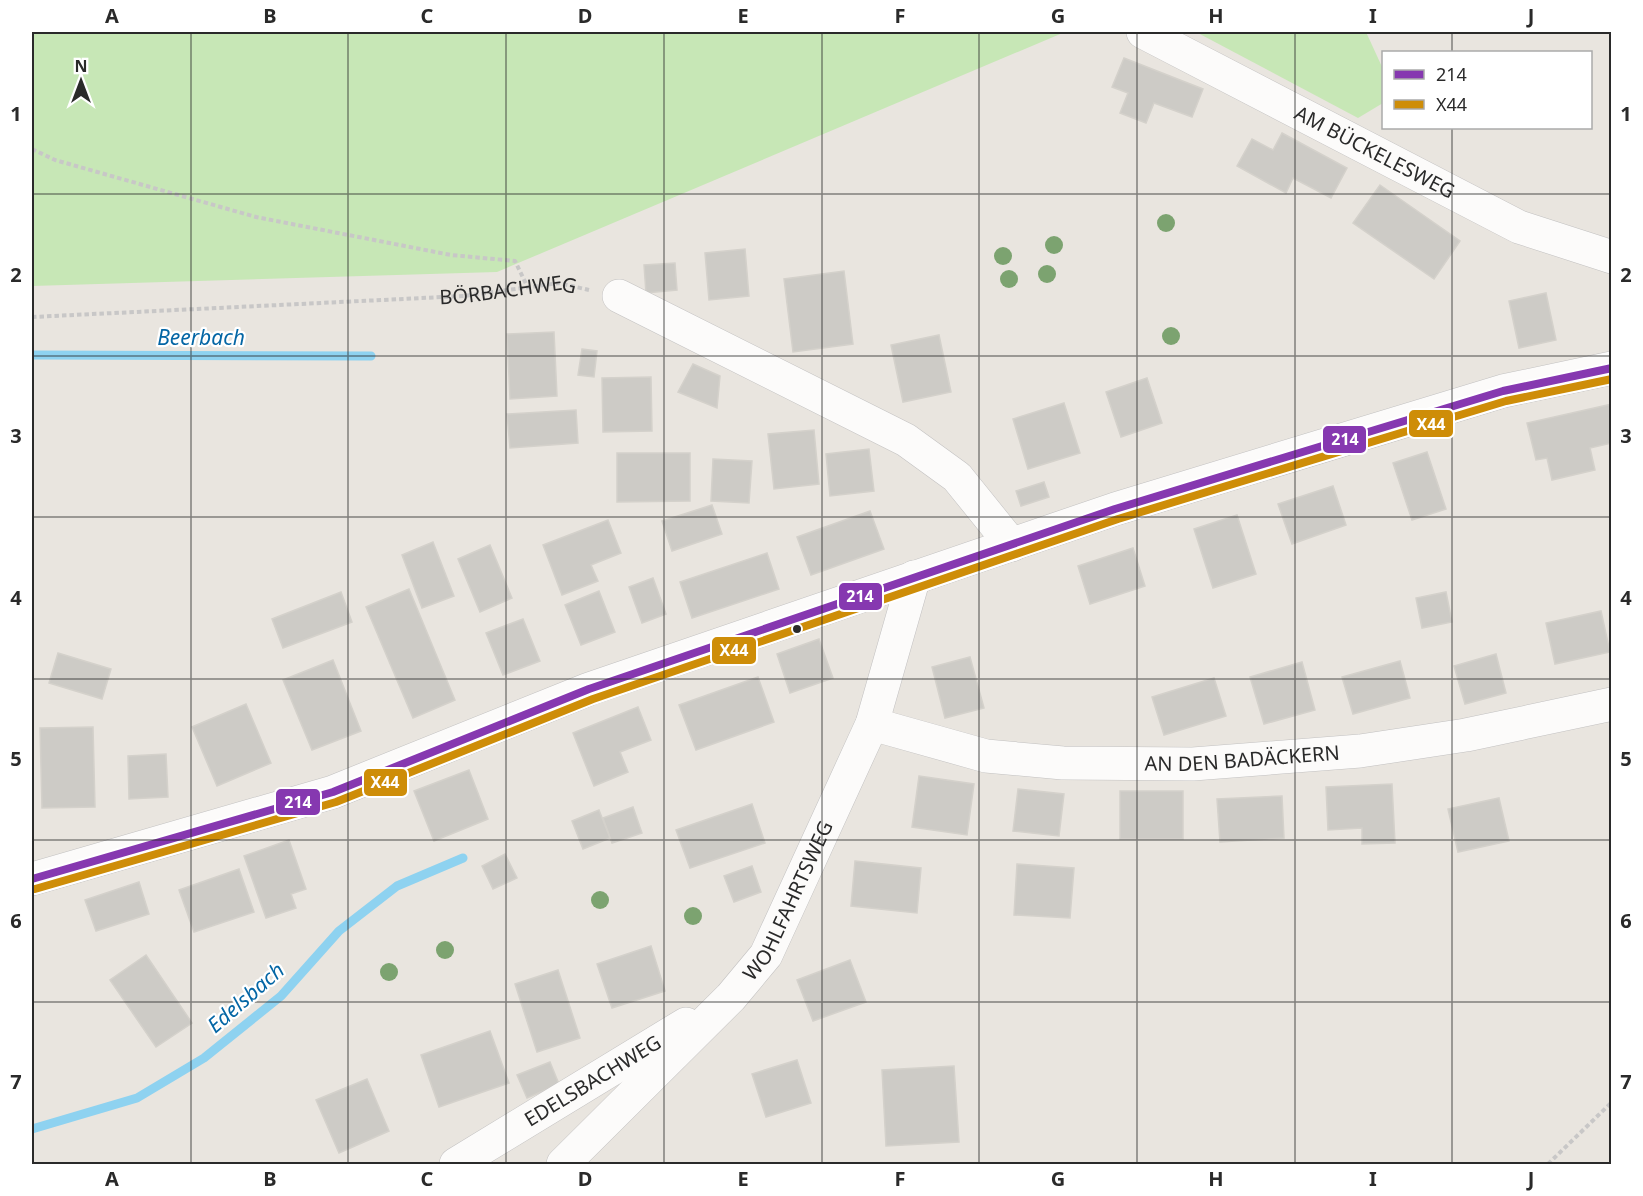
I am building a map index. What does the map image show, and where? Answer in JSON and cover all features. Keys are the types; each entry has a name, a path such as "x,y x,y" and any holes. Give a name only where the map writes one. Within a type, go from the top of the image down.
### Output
{"street":[{"name":"AM BÜCKELESWEG","path":"1143,32 1519,227 1611,257"},
{"path":"619,296 906,440 957,477 1012,545"},
{"path":"32,879 333,792 589,689 1115,509 1503,391 1611,368"},
{"name":"WOHLFAHRTSWEG","path":"563,1164 731,997 766,955 872,724 914,577"},
{"name":"AN DEN BADÄCKERN","path":"872,724 986,756 1063,763 1193,764 1360,751 1466,735 1611,704"},
{"name":"EDELSBACHWEG","path":"456,1164 731,997"}],"path":[{"path":"32,149 55,160 256,217 451,255 515,261 528,288"},
{"name":"BÖRBACHWEG","path":"32,317 464,296 559,283 619,296"},
{"path":"1548,1164 1611,1102"}],"green space":[{"path":"32,32 1065,32 497,272 32,286"},
{"path":"1196,32 1366,32 1382,67 1382,104 1358,118"}],"building":[{"path":"1124,58 1203,89 1192,117 1154,103 1146,123 1120,113 1128,93 1112,87"},
{"path":"1282,133 1347,168 1331,198 1293,178 1286,193 1237,166 1252,139 1273,150"},
{"path":"1380,185 1460,241 1434,279 1353,223"},
{"path":"745,249 749,296 709,300 705,253"},
{"path":"675,263 677,290 646,293 644,265"},
{"path":"844,271 853,344 793,352 784,279"},
{"path":"1546,293 1556,340 1519,348 1509,301"},
{"path":"554,332 557,396 510,399 507,334"},
{"path":"939,335 951,392 903,402 891,345"},
{"path":"582,349 597,351 594,377 578,375"},
{"path":"693,364 720,376 717,408 678,392"},
{"path":"651,377 652,431 603,432 602,378"},
{"path":"1147,378 1162,423 1121,437 1106,392"},
{"path":"1064,403 1080,453 1028,469 1013,419"},
{"path":"1612,404 1612,443 1590,448 1595,470 1552,480 1547,458 1536,460 1527,423"},
{"path":"576,410 578,443 510,448 507,414"},
{"path":"814,430 819,484 774,489 768,434"},
{"path":"869,449 874,491 830,496 826,454"},
{"path":"1427,452 1446,509 1412,520 1393,463"},
{"path":"617,453 690,453 690,501 617,502"},
{"path":"713,459 752,461 749,503 711,501"},
{"path":"1044,482 1049,497 1021,506 1016,491"},
{"path":"1333,486 1346,525 1292,544 1278,504"},
{"path":"712,505 722,534 672,551 662,521"},
{"path":"870,511 884,549 811,575 797,537"},
{"path":"1237,515 1256,574 1213,588 1194,529"},
{"path":"608,520 621,553 591,565 598,581 562,595 543,545"},
{"path":"433,542 454,596 422,608 402,555"},
{"path":"490,545 512,598 480,612 458,559"},
{"path":"1133,548 1145,586 1090,604 1078,566"},
{"path":"767,553 779,589 692,618 680,582"},
{"path":"653,578 666,614 642,623 629,587"},
{"path":"409,589 455,700 413,718 366,607"},
{"path":"599,591 615,632 581,645 565,605"},
{"path":"341,592 352,622 283,648 272,619"},
{"path":"1446,592 1452,622 1422,628 1416,598"},
{"path":"1601,611 1610,652 1555,664 1546,623"},
{"path":"523,619 540,661 503,675 486,633"},
{"path":"819,639 833,678 790,693 777,654"},
{"path":"58,653 111,669 102,699 49,683"},
{"path":"1496,654 1506,693 1465,704 1454,666"},
{"path":"970,657 984,708 945,718 932,667"},
{"path":"333,660 361,731 312,750 283,680"},
{"path":"1400,661 1410,698 1353,714 1342,677"},
{"path":"1302,662 1315,710 1264,724 1250,677"},
{"path":"758,677 774,722 696,750 679,705"},
{"path":"1214,678 1226,716 1164,735 1152,697"},
{"path":"246,704 271,763 217,786 192,727"},
{"path":"638,707 651,740 620,752 628,772 594,786 573,733"},
{"path":"93,727 95,807 42,808 40,728"},
{"path":"166,754 168,797 129,799 128,756"},
{"path":"469,770 488,819 434,841 414,791"},
{"path":"919,776 974,784 967,835 912,827"},
{"path":"1392,784 1395,843 1362,844 1362,828 1328,830 1326,787"},
{"path":"1018,789 1064,794 1059,836 1013,831"},
{"path":"1120,791 1183,791 1183,839 1120,839"},
{"path":"1282,796 1284,838 1220,842 1217,799"},
{"path":"1499,798 1509,841 1458,852 1448,809"},
{"path":"752,804 765,843 690,868 676,830"},
{"path":"633,807 642,833 612,843 603,818"},
{"path":"599,810 610,838 583,849 572,821"},
{"path":"289,840 306,889 291,894 296,908 266,918 244,856"},
{"path":"505,854 517,878 493,889 482,866"},
{"path":"855,861 921,868 917,913 851,906"},
{"path":"1017,864 1074,868 1070,918 1014,915"},
{"path":"752,866 761,892 734,902 724,876"},
{"path":"239,869 254,912 194,932 179,890"},
{"path":"139,882 149,914 96,931 85,900"},
{"path":"651,946 665,991 612,1008 597,964"},
{"path":"146,955 192,1023 156,1047 110,980"},
{"path":"850,960 866,1002 813,1021 797,980"},
{"path":"558,970 580,1038 537,1052 515,984"},
{"path":"490,1031 509,1083 439,1107 421,1055"},
{"path":"797,1060 811,1103 766,1117 752,1074"},
{"path":"550,1062 559,1084 527,1098 517,1075"},
{"path":"954,1066 959,1142 886,1146 882,1070"},
{"path":"367,1079 389,1131 339,1153 316,1100"}],"waterway":[{"name":"Beerbach","path":"32,355 371,356"},
{"name":"Edelsbach","path":"32,1129 137,1098 204,1058 281,996 339,931 397,886 463,858"}],"transit line":[{"name":"214","path":"32,879 333,792 589,689 1115,509 1503,391 1612,368"},
{"name":"X44","path":"35,889 336,802 593,699 1118,519 1506,401 1612,379"}]}
